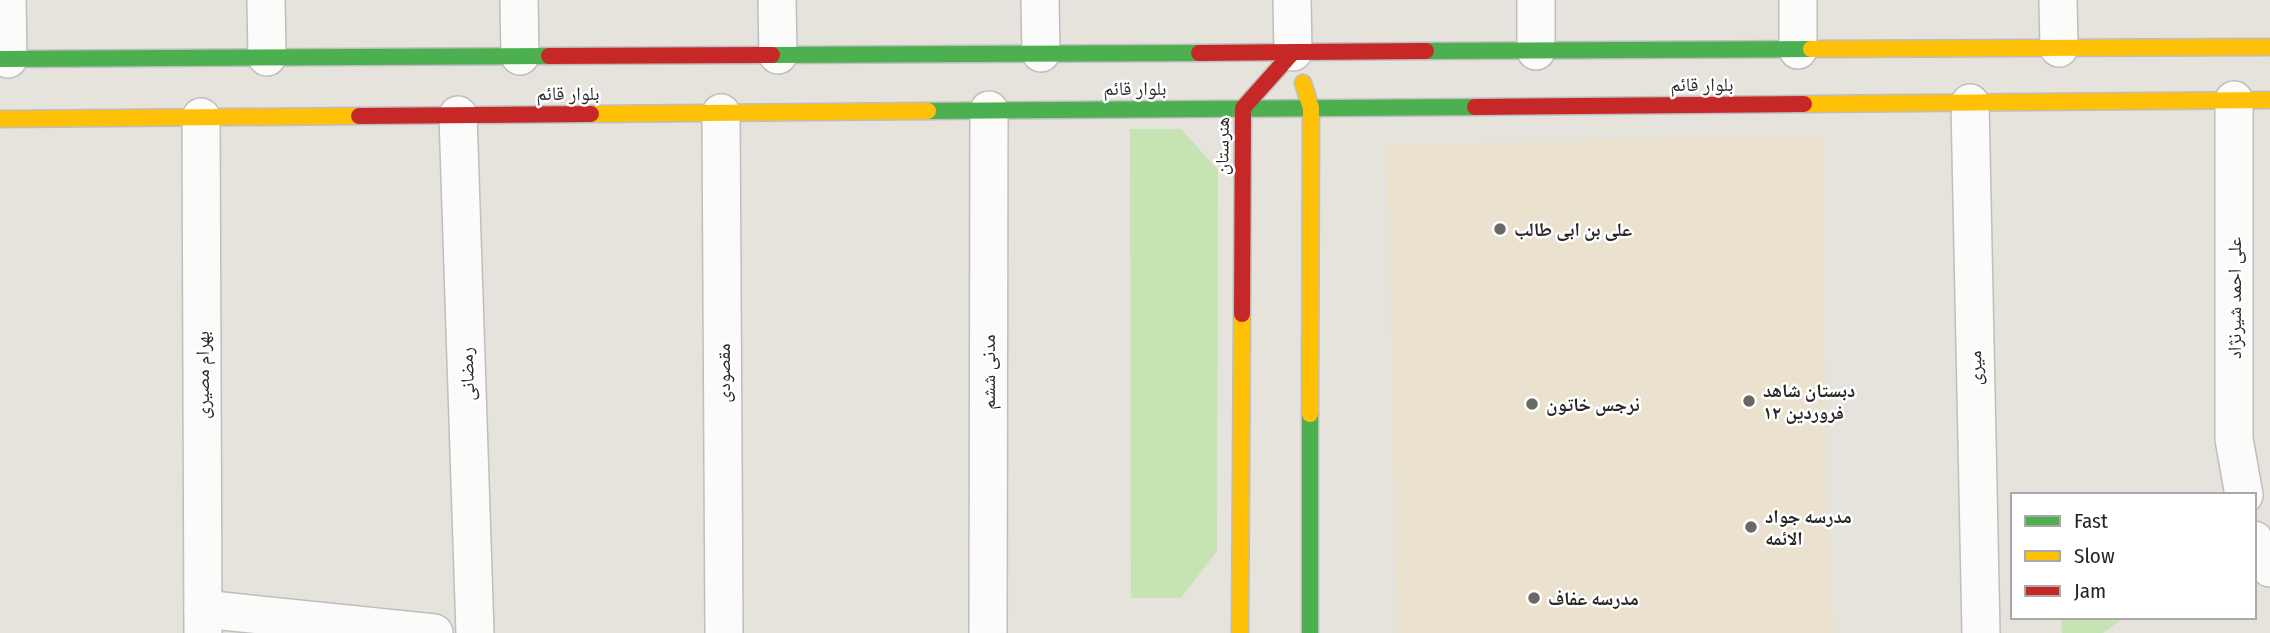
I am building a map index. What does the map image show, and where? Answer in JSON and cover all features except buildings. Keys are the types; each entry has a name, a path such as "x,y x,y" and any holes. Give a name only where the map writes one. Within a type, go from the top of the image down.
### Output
{"main road":[{"name":"بلوار قائم","path":"4,59 2270,47"},
{"path":"1293,52 1311,108 1310,633"},
{"name":"هنرستان","path":"1240,633 1243,108 1293,52"},
{"name":"بلوار قائم","path":"0,119 2270,100"}],"street":[{"path":"4,59 7,0"},
{"path":"266,0 267,57"},
{"path":"519,0 520,56"},
{"path":"777,0 778,55"},
{"path":"1040,0 1041,53"},
{"path":"1292,0 1293,52"},
{"path":"1536,0 1536,51"},
{"path":"1798,0 1798,50"},
{"path":"2058,0 2059,48"},
{"name":"علی احمد شیرنژاد","path":"2234,100 2234,439 2244,493"},
{"name":"میری","path":"1970,103 1982,630"},
{"name":"مدنی ششم","path":"988,633 989,110"},
{"name":"مقصودی","path":"721,113 724,633"},
{"name":"رمضانی","path":"458,115 475,633"},
{"name":"بهرام مصیری","path":"201,117 203,621"},
{"path":"2256,544 2270,568"},
{"path":"203,621 434,633"}],"shaded area":[{"path":"1822,135 1827,489 1834,633 1397,633 1387,145"}],"green space":[{"path":"1130,129 1181,129 1218,170 1217,551 1181,598 1131,598"},
{"path":"2061,619 2122,619 2103,633 2062,633"}],"traffic: fast":[{"path":"1426,51 1811,49"},
{"path":"772,55 1199,53"},
{"path":"0,59 549,56"},
{"path":"928,111 1475,107"},
{"path":"1310,414 1310,633"}],"traffic: slow":[{"path":"1811,49 2270,47"},
{"path":"1303,83 1311,108 1310,414"},
{"path":"1804,104 2270,100"},
{"path":"591,114 928,111"},
{"path":"0,119 359,116"},
{"path":"1240,633 1242,314"}],"traffic: jam":[{"path":"1199,53 1426,51"},
{"path":"1242,314 1243,108 1293,52"},
{"path":"549,56 772,55"},
{"path":"1475,107 1804,104"},
{"path":"359,116 591,114"}],"place":[{"name":"علی بن ابی طالب","path":"1500,229"},
{"name":"دبستان شاهد ۱۲ فروردین","path":"1749,401"},
{"name":"نرجس خاتون","path":"1532,404"},
{"name":"مدرسه جواد الائمه","path":"1751,527"},
{"name":"مدرسه عفاف","path":"1534,598"}]}
